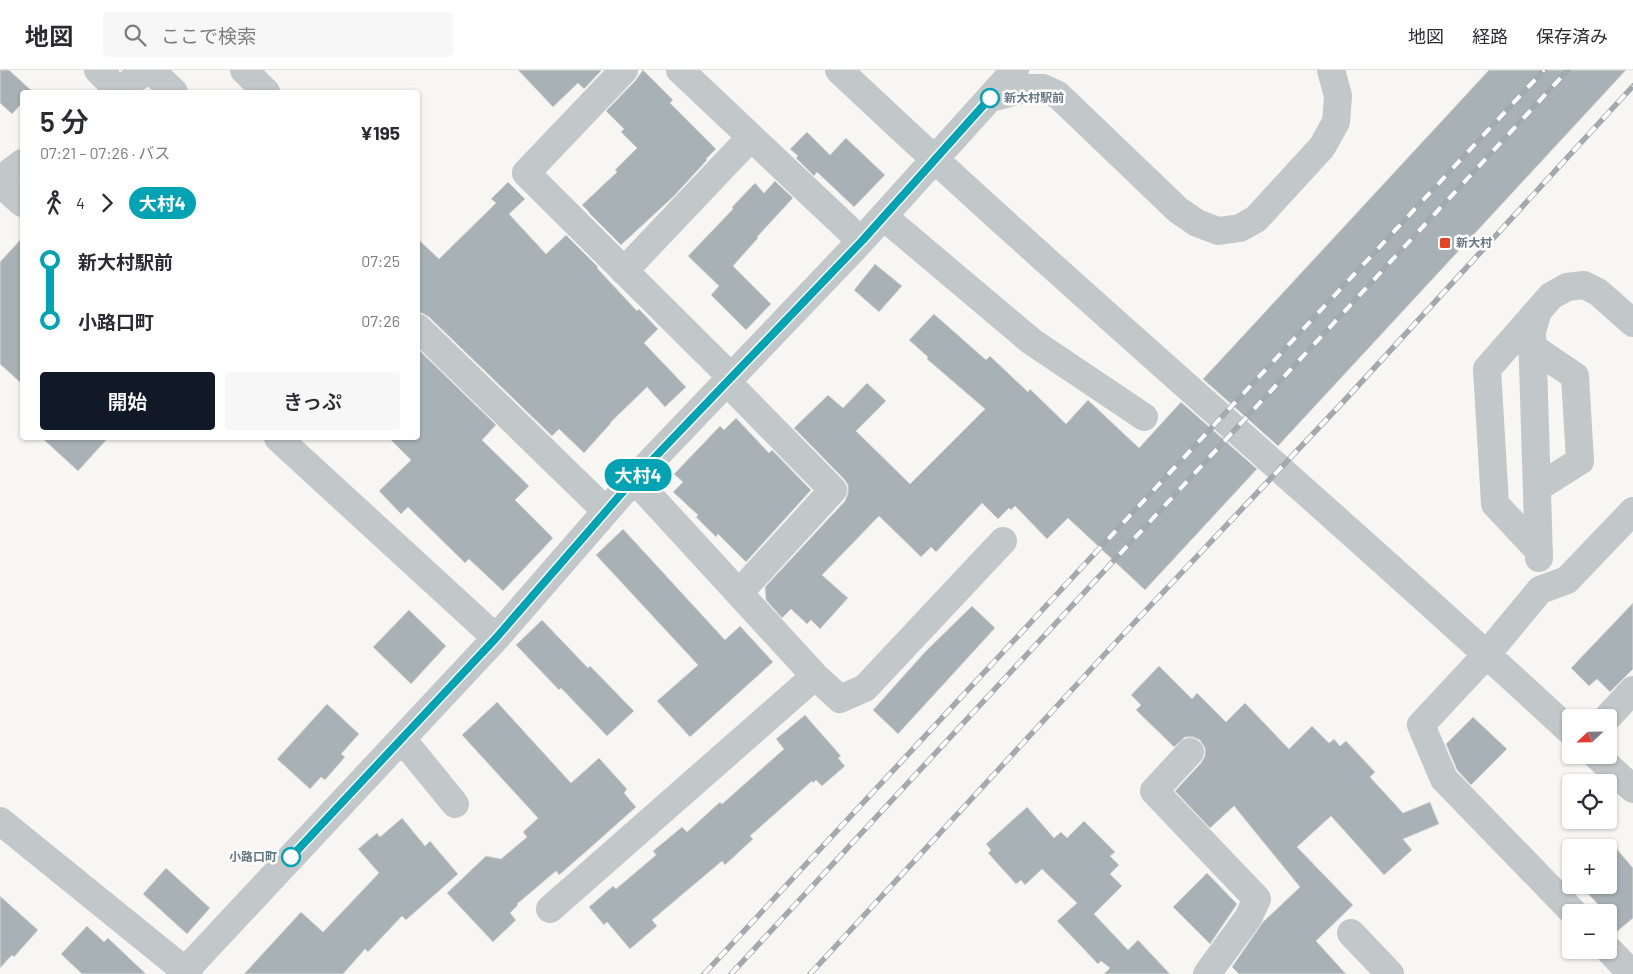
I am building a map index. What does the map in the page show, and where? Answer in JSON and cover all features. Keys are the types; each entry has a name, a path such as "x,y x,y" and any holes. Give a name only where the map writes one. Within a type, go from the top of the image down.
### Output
{"street":[{"path":"98,70 116,90"},
{"path":"121,90 147,70"},
{"path":"151,70 172,90"},
{"path":"244,70 264,90"},
{"path":"624,70 526,172 729,380 832,490 739,593"},
{"path":"680,70 862,241"},
{"path":"839,70 934,160 1487,654 1562,724"},
{"path":"0,821 185,973 496,638 634,479 862,241 1015,70"},
{"path":"990,98 1028,88 1042,88 1058,95 1178,210 1197,223 1218,231 1240,228 1256,219 1322,147 1336,122 1338,96 1331,70"},
{"path":"624,271 751,137"},
{"path":"20,165 0,181 20,201"},
{"path":"884,217 1031,341 1144,417"},
{"path":"1539,551 1495,504 1487,369 1551,296 1567,287 1584,285 1598,292 1633,323"},
{"path":"1538,311 1532,331 1532,347 1540,590"},
{"path":"420,330 606,511"},
{"path":"1532,347 1575,376 1580,461 1537,488"},
{"path":"280,440 496,638"},
{"path":"634,479 815,676 840,699 865,688 1003,541"},
{"path":"1565,904 1444,779 1421,725 1487,654 1540,590 1567,580 1633,511"},
{"path":"550,909 815,676"},
{"path":"1615,709 1633,690"},
{"path":"402,739 455,804"},
{"path":"1190,752 1154,791 1257,899 1248,918 1207,974"},
{"path":"1606,764 1633,789"},
{"path":"1351,933 1390,974"},
{"path":"1617,958 1632,974"}],"building":[{"path":"0,70 9,70 31,90 20,90 20,105 12,114 0,103"},
{"path":"518,70 601,71 584,89 578,83 553,107"},
{"path":"643,70 673,100 670,103 716,149 674,196 621,245 582,205 617,172 615,170 637,148 621,132 624,129 606,111"},
{"path":"1489,70 1626,70 1278,446 1203,379"},
{"path":"807,132 830,155 846,138 885,175 854,207 817,172 814,176 790,149"},
{"path":"775,181 793,198 733,266 771,304 746,330 711,295 719,286 688,256 755,183 764,193"},
{"path":"508,182 525,199 509,214 546,254 566,235 598,267 637,311 639,309 658,329 644,343 686,387 665,407 647,387 610,423 584,453 559,429 552,436 429,317 420,313 420,241 439,259 496,203 491,199"},
{"path":"20,240 20,382 0,364 0,262"},
{"path":"875,264 902,286 879,312 854,290"},
{"path":"934,314 986,360 990,356 1028,392 1030,389 1066,424 1088,400 1139,448 1181,402 1257,469 1145,590 1068,518 1047,539 1015,506 1011,510 1009,508 998,519 982,503 936,552 931,547 921,557 879,516 822,575 848,598 820,629 811,620 807,624 791,609 782,618 766,600 765,587 845,501 848,493 848,485 844,479 794,428 828,395 843,408 867,383 886,401 856,431 910,484 985,409 927,359 928,357 909,340"},
{"path":"420,351 496,425 482,440 529,486 515,500 553,538 503,591 469,559 465,563 408,507 401,514 379,491 411,460 391,440 420,440"},
{"path":"736,418 769,453 772,450 811,490 746,562 718,534 716,537 696,517 698,515 673,492 683,482 674,474 720,426 724,430"},
{"path":"44,440 106,440 78,471"},
{"path":"623,529 725,640 740,626 773,662 690,737 657,701 698,665 596,555"},
{"path":"1633,603 1633,669 1610,692 1597,679 1589,686 1571,668"},
{"path":"972,606 995,628 898,734 873,710 925,652"},
{"path":"409,610 446,646 411,684 373,647"},
{"path":"542,620 588,668 590,666 634,711 607,736 516,645"},
{"path":"1159,666 1192,699 1197,693 1226,722 1245,703 1289,749 1312,726 1329,743 1334,739 1340,746 1346,741 1375,772 1370,777 1403,813 1430,802 1439,824 1403,839 1412,850 1384,875 1331,816 1297,847 1353,905 1316,941 1346,974 1239,974 1232,967 1263,922 1300,887 1234,806 1210,828 1175,791 1201,763 1205,756 1205,748 1200,740 1193,737 1185,737 1174,747 1136,710 1141,705 1131,695"},
{"path":"497,702 571,783 599,758 627,789 624,793 636,807 559,875 556,871 517,904 510,913 516,920 493,942 447,893 486,856 501,859 527,837 523,832 538,818 462,735"},
{"path":"327,704 359,734 341,754 345,757 325,780 321,777 310,789 277,759"},
{"path":"805,715 841,756 838,758 845,766 822,786 816,780 813,783 812,781 750,836 753,839 725,865 722,861 652,920 657,926 630,949 607,922 604,925 589,907 613,886 616,889 656,855 653,851 682,827 687,832 720,802 722,804 784,749 776,739"},
{"path":"1473,717 1507,749 1471,785 1457,770 1446,744"},
{"path":"1027,807 1054,838 1061,832 1067,838 1084,821 1115,852 1110,856 1119,865 1110,874 1122,886 1094,914 1128,950 1138,940 1170,974 1104,974 1110,968 1101,961 1098,964 1057,921 1077,903 1042,869 1025,885 1021,880 1016,884 988,853 991,850 986,844"},
{"path":"402,818 425,846 430,841 458,874 406,920 402,916 368,952 365,949 343,974 244,974 301,912 323,932 379,873 358,849 377,833 380,837"},
{"path":"1617,849 1633,868 1633,918 1617,932 1617,904 1598,904 1588,894 1617,894"},
{"path":"166,868 210,908 187,934 143,894"},
{"path":"1207,873 1237,904 1210,944 1173,907"},
{"path":"0,896 38,930 14,957 12,955 0,968"},
{"path":"87,926 104,942 108,938 146,974 82,974 61,954"}],"railway":[{"path":"704,974 1544,70"},
{"path":"731,974 1568,70"},
{"path":"810,974 1117,641 1344,401 1633,86"}],"bus line":[{"name":"大村4","path":"291,857 496,638 634,479 862,241 990,98"}],"place":[{"name":"新大村駅前","path":"990,98"},
{"name":"新大村","path":"1445,243"},
{"name":"小路口町","path":"291,857"}]}
